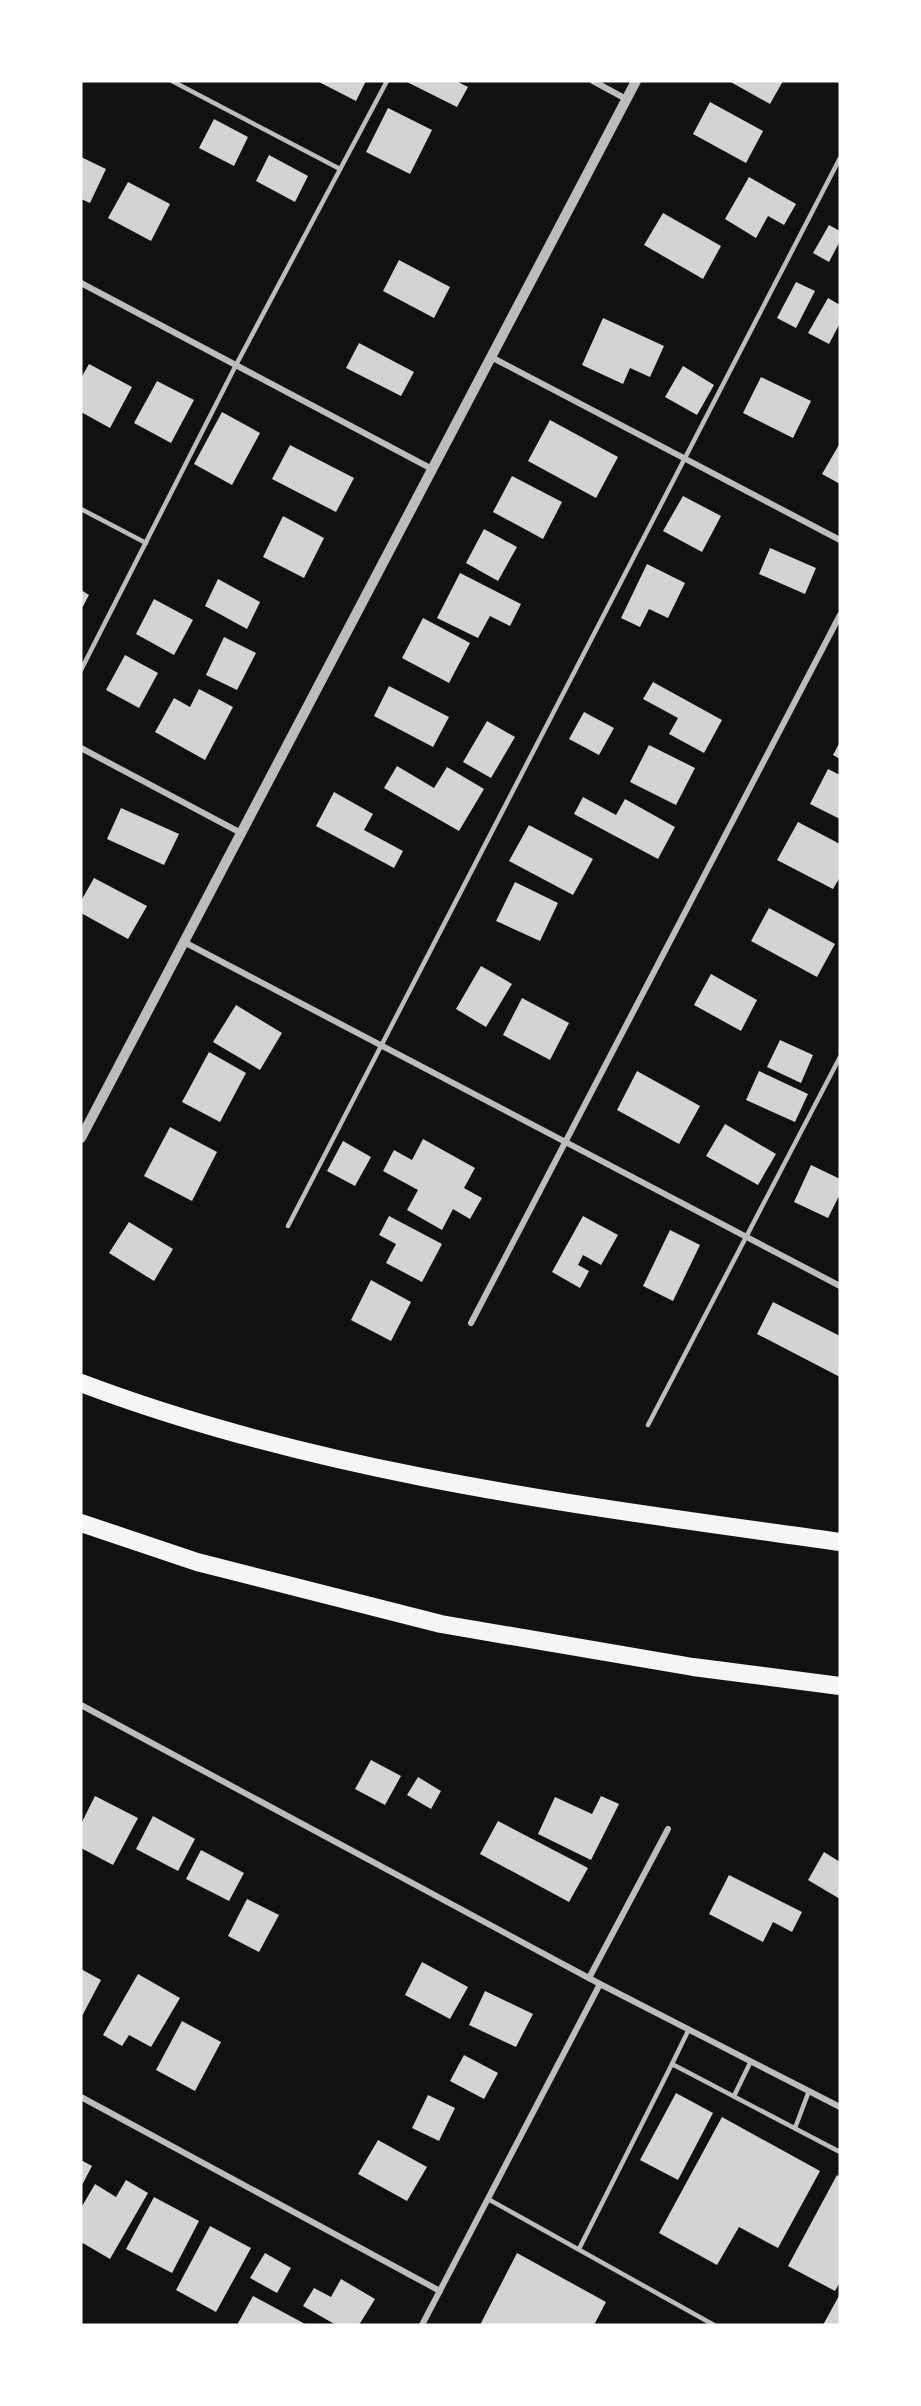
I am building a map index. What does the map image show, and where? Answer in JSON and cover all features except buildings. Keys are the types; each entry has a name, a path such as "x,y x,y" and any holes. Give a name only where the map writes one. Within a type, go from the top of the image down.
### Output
{"highway":[{"path":"81,1383 209,1425 439,1481 562,1502 840,1542"},
{"path":"81,1523 197,1562 441,1624 693,1667 840,1686"}],"street":[{"path":"593,81 626,99"},
{"path":"82,1134 636,81"},
{"path":"81,283 432,469"},
{"path":"491,357 840,540"},
{"path":"471,1323 840,615"},
{"path":"81,748 241,833"},
{"path":"184,942 840,1286"},
{"path":"81,1705 600,1984 840,2107"},
{"path":"589,1978 668,1829"},
{"path":"422,2325 600,1984"},
{"path":"81,2097 440,2291"}],"lane":[{"path":"172,81 340,169"},
{"path":"81,670 236,365 387,81"},
{"path":"288,1226 840,158"},
{"path":"81,509 146,543"},
{"path":"648,1425 840,1057"},
{"path":"579,2249 689,2029"},
{"path":"734,2096 751,2061"},
{"path":"672,2064 839,2150"},
{"path":"795,2128 809,2091"},
{"path":"488,2199 714,2325"}]}
